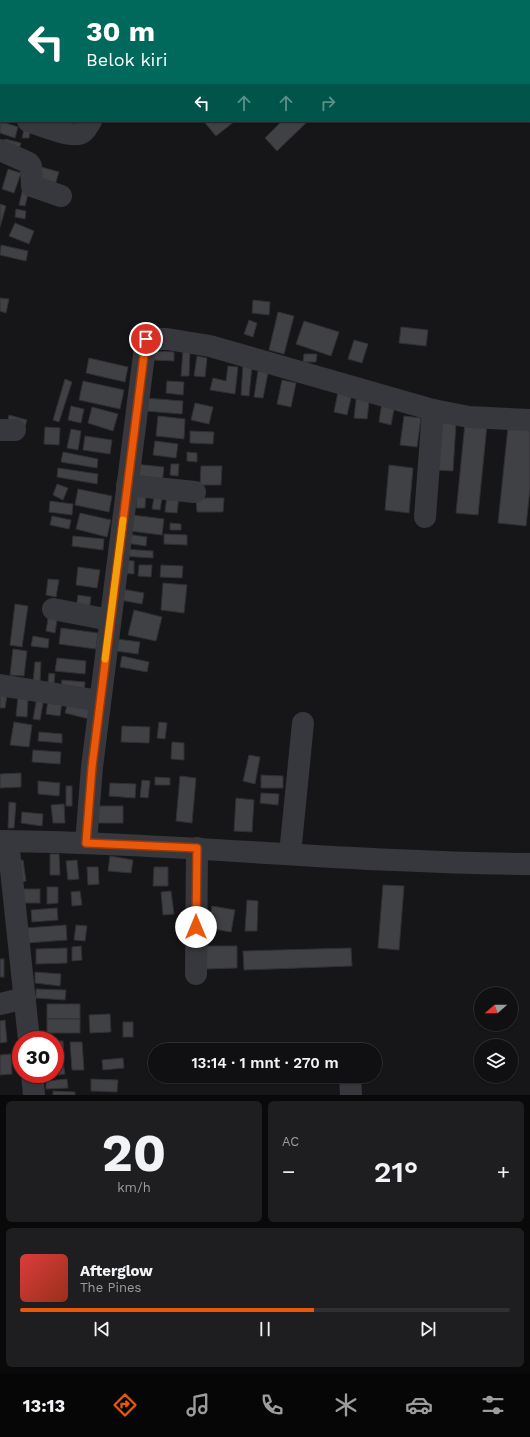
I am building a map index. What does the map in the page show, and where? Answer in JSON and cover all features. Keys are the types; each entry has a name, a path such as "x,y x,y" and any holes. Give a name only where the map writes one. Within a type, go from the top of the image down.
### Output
{"street":[{"path":"31,122 69,134 78,134 85,131 90,122"},
{"path":"0,150 29,163 31,166 32,186 61,196"},
{"path":"86,843 92,767 146,339 167,340 210,346 433,410 470,418 530,420"},
{"path":"426,517 433,410"},
{"path":"127,485 195,492"},
{"path":"53,609 110,620"},
{"path":"0,685 100,701"},
{"path":"290,854 303,723"},
{"path":"28,1031 4,841 197,848 448,862 530,864"},
{"path":"196,974 197,848"},
{"path":"0,1004 25,998"},
{"path":"33,1083 34,1095"},
{"path":"350,1083 351,1095"}],"building":[{"path":"0,122 18,127 15,138 0,133"},
{"path":"206,122 234,122 216,136 205,123"},
{"path":"281,122 307,122 277,151 265,138"},
{"path":"24,129 30,131 29,138 22,138"},
{"path":"5,139 21,143 18,152 2,147"},
{"path":"38,166 59,172 55,185 34,178"},
{"path":"8,169 21,173 14,193 2,189"},
{"path":"23,188 29,190 25,206 19,205"},
{"path":"0,204 6,206 0,227"},
{"path":"16,209 26,211 25,219 15,217"},
{"path":"15,223 34,231 29,244 9,236"},
{"path":"1,245 28,251 26,261 0,255"},
{"path":"0,298 9,299 6,313 0,311"},
{"path":"253,300 270,302 269,315 252,313"},
{"path":"278,312 294,316 284,354 269,350"},
{"path":"249,320 257,323 253,337 244,334"},
{"path":"304,321 339,332 331,356 296,344"},
{"path":"401,327 428,330 426,346 399,343"},
{"path":"354,340 368,344 362,363 348,359"},
{"path":"153,351 174,352 174,361 153,360"},
{"path":"183,351 190,352 189,376 181,376"},
{"path":"304,354 317,354 316,362 303,362"},
{"path":"197,356 207,358 205,377 194,376"},
{"path":"89,358 128,367 125,382 86,373"},
{"path":"243,365 252,366 249,396 241,395"},
{"path":"228,366 238,367 235,394 210,390 213,378 226,381"},
{"path":"258,371 268,373 263,398 254,397"},
{"path":"65,379 72,382 59,422 53,420"},
{"path":"282,380 296,383 291,407 277,404"},
{"path":"83,381 124,390 120,409 79,400"},
{"path":"167,381 184,382 183,395 166,393"},
{"path":"339,387 353,390 347,415 334,412"},
{"path":"357,392 370,394 367,419 354,418"},
{"path":"145,398 183,401 182,414 145,411"},
{"path":"382,402 395,404 391,425 379,422"},
{"path":"195,403 213,407 209,424 191,420"},
{"path":"71,406 84,409 81,423 68,420"},
{"path":"92,407 118,414 113,431 88,423"},
{"path":"9,415 27,420 24,430 7,426"},
{"path":"158,416 185,419 184,439 156,436"},
{"path":"404,416 421,418 417,447 400,445"},
{"path":"439,422 456,423 453,471 436,470"},
{"path":"465,423 487,425 478,515 456,513"},
{"path":"45,427 60,428 59,445 44,444"},
{"path":"508,427 530,429 530,489 526,526 498,523"},
{"path":"71,429 81,431 78,450 67,448"},
{"path":"190,431 214,432 213,444 190,443"},
{"path":"85,436 112,440 110,454 83,450"},
{"path":"155,441 178,444 176,458 153,455"},
{"path":"63,452 98,459 97,468 61,462"},
{"path":"187,452 197,453 197,462 187,461"},
{"path":"135,464 164,467 162,483 134,480"},
{"path":"171,464 179,464 178,476 170,475"},
{"path":"389,465 413,468 409,513 385,510"},
{"path":"201,466 222,466 221,485 200,485"},
{"path":"58,468 98,474 97,484 57,477"},
{"path":"57,484 68,488 63,500 53,495"},
{"path":"78,489 112,496 109,512 75,505"},
{"path":"137,490 146,490 145,508 136,508"},
{"path":"155,491 163,492 160,510 152,509"},
{"path":"167,495 179,496 177,513 165,512"},
{"path":"196,498 224,498 223,512 197,512"},
{"path":"50,501 73,504 72,515 49,512"},
{"path":"80,513 111,520 107,537 76,529"},
{"path":"132,515 164,519 162,535 130,531"},
{"path":"52,516 71,520 69,529 50,525"},
{"path":"170,523 181,524 181,530 170,530"},
{"path":"127,534 147,537 146,546 126,543"},
{"path":"164,534 187,535 187,545 164,544"},
{"path":"73,536 104,539 103,550 72,546"},
{"path":"123,549 153,551 153,558 122,556"},
{"path":"121,560 134,561 134,574 121,573"},
{"path":"139,565 152,565 151,577 138,576"},
{"path":"161,565 183,566 182,578 160,577"},
{"path":"78,567 100,570 97,588 76,585"},
{"path":"48,579 59,580 56,597 46,595"},
{"path":"163,583 187,585 184,613 161,610"},
{"path":"122,589 144,593 142,604 120,600"},
{"path":"78,595 91,597 89,610 76,608"},
{"path":"15,604 28,606 22,647 10,645"},
{"path":"134,610 162,617 156,641 128,635"},
{"path":"49,613 58,614 55,633 46,631"},
{"path":"61,628 98,633 96,649 59,644"},
{"path":"33,636 49,639 48,648 31,646"},
{"path":"117,639 140,642 138,654 116,651"},
{"path":"13,649 27,651 24,676 10,675"},
{"path":"122,656 149,662 147,672 120,667"},
{"path":"57,658 86,661 85,674 55,671"},
{"path":"35,662 41,662 40,682 33,682"},
{"path":"49,673 55,674 53,691 47,690"},
{"path":"62,680 85,682 84,696 60,693"},
{"path":"0,694 7,695 5,708 0,708"},
{"path":"18,697 28,698 27,717 16,716"},
{"path":"37,697 44,698 40,720 33,719"},
{"path":"69,698 92,704 89,719 65,713"},
{"path":"48,699 62,702 60,716 46,714"},
{"path":"14,722 32,725 29,747 10,745"},
{"path":"159,722 167,723 165,739 157,738"},
{"path":"122,726 150,727 149,743 121,742"},
{"path":"39,732 62,734 62,743 38,741"},
{"path":"172,742 184,743 184,760 171,759"},
{"path":"33,750 61,752 60,764 32,762"},
{"path":"249,755 260,757 255,784 243,781"},
{"path":"21,773 21,787 0,788 0,774"},
{"path":"261,775 283,776 283,788 261,788"},
{"path":"180,776 196,778 192,823 176,821"},
{"path":"155,777 170,778 170,785 155,785"},
{"path":"142,780 150,781 148,798 140,797"},
{"path":"38,781 60,783 59,796 38,794"},
{"path":"110,783 136,784 135,798 109,796"},
{"path":"66,786 72,786 72,806 66,806"},
{"path":"261,793 279,794 278,805 260,803"},
{"path":"236,798 254,800 252,832 234,831"},
{"path":"9,802 16,803 14,828 8,828"},
{"path":"64,804 65,823 53,823 51,805"},
{"path":"98,806 123,806 123,823 98,823"},
{"path":"22,812 43,814 42,826 21,823"},
{"path":"50,854 59,854 60,875 50,875"},
{"path":"110,856 133,860 131,873 108,871"},
{"path":"23,860 26,881 19,882 16,861"},
{"path":"77,860 79,879 68,880 66,861"},
{"path":"87,867 98,867 99,884 88,885"},
{"path":"154,867 168,867 168,886 153,886"},
{"path":"383,885 404,886 399,950 378,948"},
{"path":"47,887 58,887 58,903 47,904"},
{"path":"19,889 40,889 40,903 19,903"},
{"path":"80,891 82,905 72,906 71,892"},
{"path":"171,891 174,914 163,915 161,892"},
{"path":"247,900 258,901 257,931 245,931"},
{"path":"212,906 235,910 231,932 208,928"},
{"path":"57,908 58,920 32,922 31,910"},
{"path":"66,925 67,940 27,943 26,928"},
{"path":"76,925 87,926 85,941 74,940"},
{"path":"81,946 82,960 72,961 72,947"},
{"path":"205,946 237,946 237,968 206,969"},
{"path":"67,948 67,963 36,964 36,949"},
{"path":"351,948 352,966 244,970 243,951"},
{"path":"0,959 4,959 4,977 0,977"},
{"path":"35,972 61,974 60,986 35,983"},
{"path":"36,989 66,990 65,1000 36,998"},
{"path":"47,1004 80,1004 80,1019 47,1019"},
{"path":"110,1014 111,1032 90,1033 89,1015"},
{"path":"47,1019 80,1019 80,1033 47,1031"},
{"path":"5,1020 7,1042 0,1043 0,1021"},
{"path":"123,1022 133,1022 133,1037 123,1037"},
{"path":"70,1042 82,1042 84,1070 72,1070"},
{"path":"11,1054 12,1074 0,1075 0,1055"},
{"path":"123,1058 124,1068 103,1070 102,1060"},
{"path":"64,1079 67,1079 68,1088 46,1089 46,1083 64,1083"},
{"path":"91,1079 118,1080 117,1092 91,1091"},
{"path":"53,1091 75,1092 75,1095 53,1095"}],"slow traffic":[{"path":"105,659 123,520"}],"route":[{"path":"146,339 111,607 92,767 86,843 197,848 196,927"}]}
